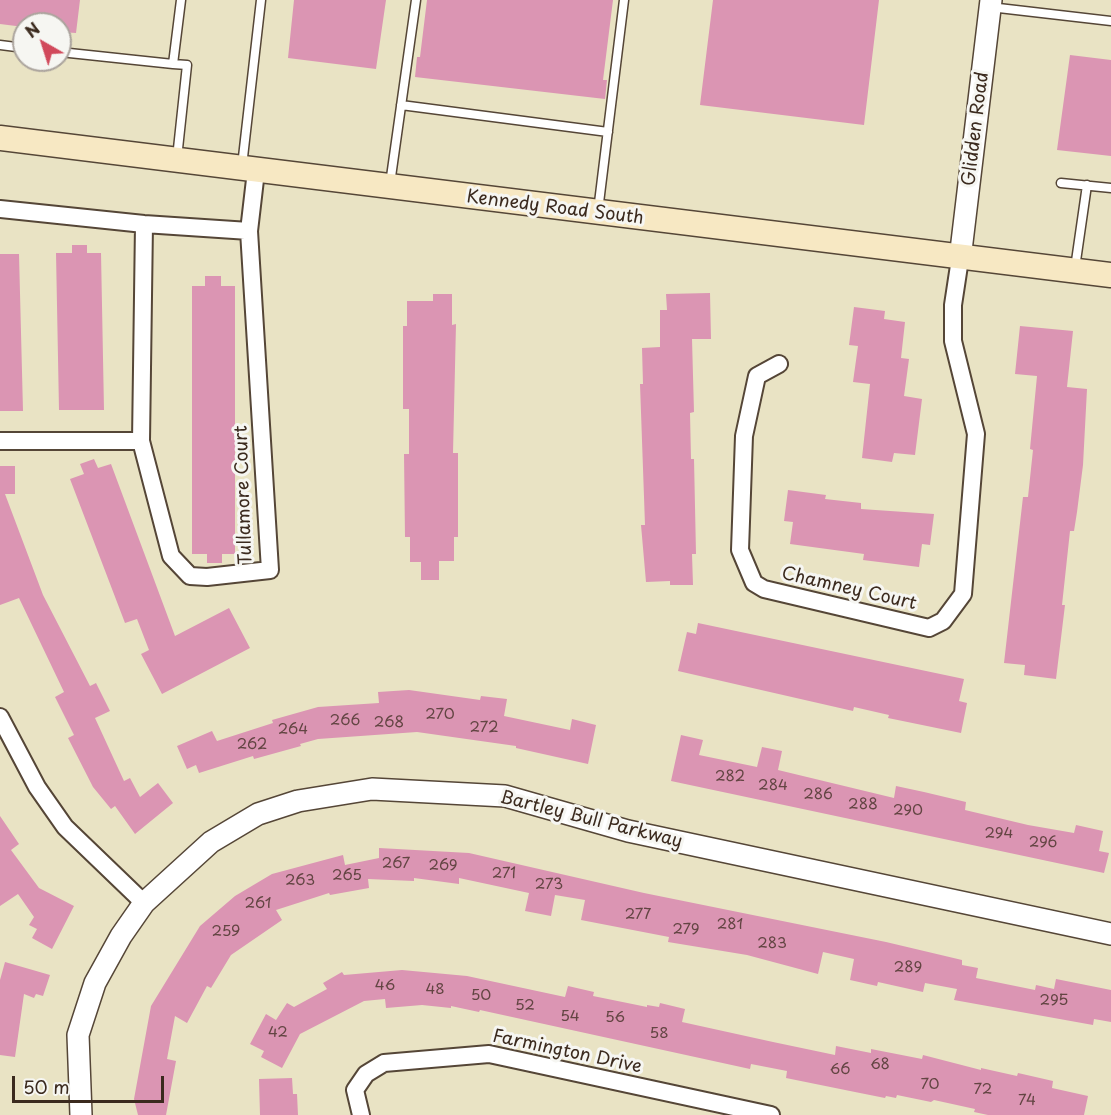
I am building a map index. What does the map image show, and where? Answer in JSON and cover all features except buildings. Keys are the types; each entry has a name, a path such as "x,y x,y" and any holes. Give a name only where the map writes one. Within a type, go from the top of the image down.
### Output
{"main road":[{"name":"Kennedy Road South","path":"0,138 389,188 1111,275"}],"street":[{"name":"Glidden Road","path":"960,258 991,3"},
{"name":"Tullamore Court","path":"144,224 141,441 171,556 190,576 207,578 270,570 249,231 249,170"},
{"path":"0,209 144,224 249,231"},
{"name":"Chamney Court","path":"779,364 757,376 744,436 741,549 754,583 764,589 929,628 943,621 963,594 976,434 953,341 953,305 960,258"},
{"path":"0,441 141,441"},
{"path":"0,717 37,787 65,827 144,903"},
{"name":"Bartley Bull Parkway","path":"81,1115 78,1035 95,983 121,936 144,903 202,849 258,814 298,801 372,789 505,796 628,831 1111,934"},
{"name":"Farmington Drive","path":"361,1115 356,1090 366,1074 384,1063 489,1054 771,1115"}],"lane":[{"path":"173,64 181,0"},
{"path":"249,170 261,0"},
{"path":"389,188 416,0"},
{"path":"598,213 624,0"},
{"path":"991,3 1111,21"},
{"path":"72,53 187,65 177,161"},
{"path":"401,105 608,132"},
{"path":"1061,183 1111,188"},
{"path":"1075,271 1087,186"}]}
